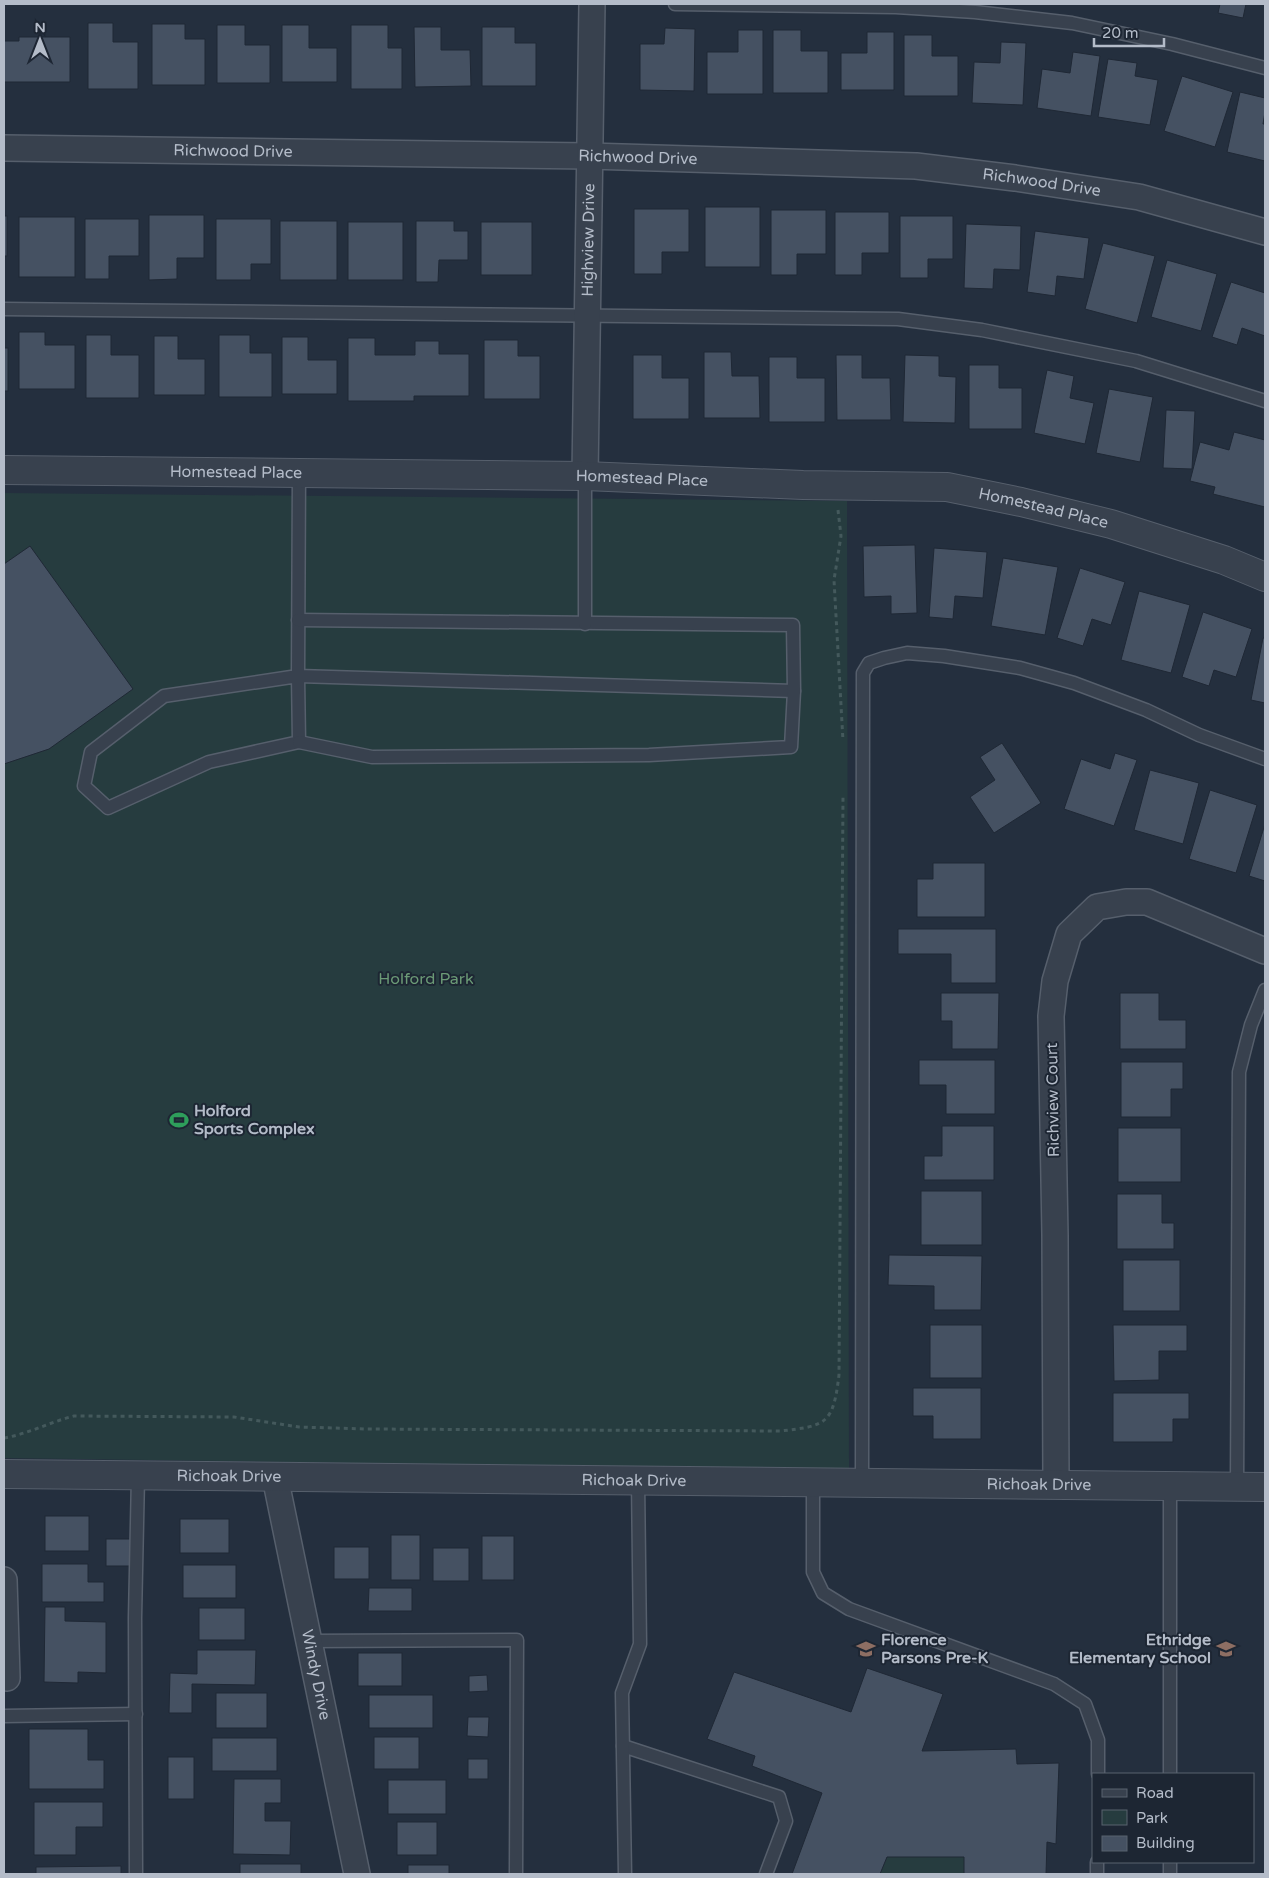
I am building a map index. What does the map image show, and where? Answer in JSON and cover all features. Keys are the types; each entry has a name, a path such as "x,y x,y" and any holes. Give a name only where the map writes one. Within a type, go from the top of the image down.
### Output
{"street":[{"name":"Highview Drive","path":"585,476 592,4"},
{"name":"Richwood Drive","path":"4,148 589,156 916,166 1015,178 1139,197 1265,232"},
{"name":"Homestead Place","path":"4,470 585,476 947,487 1111,524 1224,560 1265,577"},
{"name":"Richview Court","path":"1056,1485 1055,1235 1051,1016 1055,981 1069,934 1098,906 1126,902 1147,902 1265,951"},
{"name":"Richoak Drive","path":"4,1474 1265,1486"},
{"name":"Windy Drive","path":"275,1477 357,1874"},
{"path":"4,1580 7,1678"}],"lane":[{"path":"675,4 896,7 975,12 1072,24 1172,44 1265,68"},
{"path":"4,309 898,319 982,330 1136,361 1265,400"},
{"path":"299,472 299,742"},
{"path":"584,624 585,476"},
{"path":"298,620 793,625 794,691 791,746 649,755 372,757 299,742 209,762 108,808 84,786 91,752 164,696 298,676 794,691"},
{"path":"862,1483 863,673 869,664 884,658 907,653 944,656 1020,668 1074,683 1146,710 1200,735 1265,759"},
{"path":"1237,1486 1239,1072 1251,1025 1265,990"},
{"path":"136,1874 135,1618 138,1476"},
{"path":"625,1874 622,1693 640,1644 638,1480"},
{"path":"813,1482 813,1572 823,1593 849,1609 1054,1684 1085,1704 1098,1740 1098,1773"},
{"path":"1170,1486 1170,1773"},
{"path":"308,1641 517,1640 516,1874"},
{"path":"4,1716 136,1714"},
{"path":"623,1746 779,1797 786,1821 766,1874"}],"path":[{"path":"838,509 841,536 834,580 843,742"},
{"path":"4,1438 22,1435 53,1421 74,1416 234,1418 299,1427 375,1429 762,1431 810,1428 820,1423 831,1414 836,1399 839,1375 843,789"}],"green space":[{"name":"Holford Park","path":"4,493 847,501 849,1470 4,1458"},
{"path":"887,1857 964,1857 964,1874 880,1874"}],"building":[{"path":"1220,4 1246,4 1243,18 1218,13"},
{"path":"88,23 113,23 113,42 138,42 138,89 88,89"},
{"path":"152,24 185,24 185,39 205,39 205,85 152,85"},
{"path":"217,25 245,25 245,45 270,45 270,83 217,83"},
{"path":"282,25 309,25 309,48 337,48 337,82 282,82"},
{"path":"351,25 388,25 388,48 402,48 402,89 351,89"},
{"path":"414,27 441,27 441,50 470,50 471,86 415,87"},
{"path":"482,27 515,27 515,43 536,43 536,86 482,86"},
{"path":"665,28 695,29 694,91 640,90 640,44 664,44"},
{"path":"738,30 763,30 763,94 707,94 707,52 738,52"},
{"path":"773,30 801,30 801,51 828,51 828,93 773,93"},
{"path":"867,32 894,32 894,90 841,90 841,53 867,53"},
{"path":"904,35 932,35 932,56 958,56 958,96 904,96"},
{"path":"19,37 70,37 70,82 4,82 4,41 19,41"},
{"path":"1001,42 1026,43 1023,105 972,103 974,62 1000,63"},
{"path":"1073,52 1100,56 1091,116 1037,108 1042,69 1070,73"},
{"path":"1108,59 1137,63 1135,76 1158,80 1150,125 1098,117"},
{"path":"1182,76 1233,92 1215,147 1164,131"},
{"path":"1240,92 1265,98 1263,124 1265,124 1265,161 1227,152"},
{"path":"705,207 760,207 760,267 705,267"},
{"path":"634,209 689,209 689,252 662,252 662,274 634,274"},
{"path":"771,210 826,210 826,254 797,254 797,275 771,275"},
{"path":"835,212 889,212 889,253 862,253 862,275 835,275"},
{"path":"149,215 204,215 204,258 177,258 177,279 149,280"},
{"path":"4,216 7,216 7,256 4,256"},
{"path":"900,216 953,216 953,259 928,259 928,278 900,278"},
{"path":"19,217 75,217 75,277 19,277"},
{"path":"85,219 139,219 139,256 109,256 109,279 85,279"},
{"path":"216,219 271,219 271,264 251,264 251,280 216,280"},
{"path":"280,221 337,221 337,280 280,280"},
{"path":"416,221 454,221 454,231 468,231 468,260 439,260 438,282 416,282"},
{"path":"348,222 403,222 403,280 348,280"},
{"path":"481,222 532,222 532,275 481,275"},
{"path":"966,224 1021,226 1020,270 994,269 993,289 964,288"},
{"path":"1035,231 1089,238 1084,279 1057,276 1055,296 1027,292"},
{"path":"1103,243 1155,256 1137,323 1085,309"},
{"path":"1167,260 1217,274 1201,331 1151,317"},
{"path":"1231,282 1265,293 1265,336 1242,328 1237,345 1212,337"},
{"path":"19,332 45,332 45,345 75,345 75,389 19,389"},
{"path":"86,335 111,335 111,355 139,355 139,398 86,398"},
{"path":"219,335 250,335 250,353 272,353 272,397 219,397"},
{"path":"154,336 178,336 178,359 205,359 205,395 154,395"},
{"path":"282,337 308,337 308,360 337,360 337,394 282,394"},
{"path":"348,338 375,338 375,355 415,355 415,341 439,341 439,354 469,354 469,396 414,396 414,401 348,401"},
{"path":"484,340 518,340 518,356 540,356 540,399 484,399"},
{"path":"4,348 8,348 8,391 4,391"},
{"path":"704,352 731,352 732,376 759,376 760,418 704,418"},
{"path":"633,355 662,355 662,378 689,378 689,419 633,419"},
{"path":"836,355 862,355 862,378 890,378 891,420 837,420"},
{"path":"905,355 939,356 939,376 956,377 955,423 903,422"},
{"path":"769,357 797,357 797,378 825,378 825,422 769,422"},
{"path":"969,365 999,365 999,388 1022,388 1022,429 969,429"},
{"path":"1047,370 1074,376 1070,398 1094,403 1085,444 1034,433"},
{"path":"1109,389 1153,397 1140,462 1096,453"},
{"path":"1166,410 1195,411 1192,469 1163,468"},
{"path":"1234,432 1265,440 1265,507 1213,494 1215,487 1190,481 1200,442 1229,450"},
{"path":"915,545 917,613 891,614 891,596 864,597 863,546"},
{"path":"30,546 133,689 49,749 4,764 4,564"},
{"path":"934,548 987,552 983,598 955,596 953,619 929,617"},
{"path":"1003,558 1058,567 1045,635 991,626"},
{"path":"1080,568 1125,582 1111,625 1092,619 1083,646 1057,638"},
{"path":"1139,591 1190,605 1171,673 1121,660"},
{"path":"1203,612 1252,629 1236,677 1214,670 1209,686 1182,677"},
{"path":"1263,638 1265,638 1265,703 1251,700"},
{"path":"1002,743 1041,803 994,833 970,797 995,780 980,757"},
{"path":"1115,753 1137,760 1114,826 1064,809 1081,759 1110,769"},
{"path":"1150,770 1199,783 1183,844 1134,830"},
{"path":"1210,790 1257,805 1236,873 1189,859"},
{"path":"1265,824 1265,881 1249,876"},
{"path":"933,863 985,863 985,917 917,917 917,879 933,879"},
{"path":"898,929 996,929 996,983 951,983 951,954 898,954"},
{"path":"941,993 999,993 998,1049 952,1049 952,1021 941,1021"},
{"path":"1120,993 1159,993 1159,1020 1186,1020 1186,1049 1120,1049"},
{"path":"919,1060 995,1060 995,1114 946,1114 946,1085 919,1085"},
{"path":"1121,1062 1183,1062 1183,1089 1171,1089 1171,1117 1121,1117"},
{"path":"942,1126 994,1126 994,1180 924,1180 924,1156 942,1156"},
{"path":"1118,1128 1181,1128 1181,1182 1118,1182"},
{"path":"921,1191 982,1191 982,1245 921,1245"},
{"path":"1117,1194 1162,1194 1162,1223 1174,1223 1174,1249 1117,1249"},
{"path":"889,1255 982,1256 981,1310 934,1310 934,1286 888,1285"},
{"path":"1123,1260 1180,1260 1180,1311 1123,1311"},
{"path":"930,1325 982,1325 982,1378 930,1378"},
{"path":"1113,1325 1187,1325 1187,1351 1159,1351 1159,1380 1114,1381"},
{"path":"913,1388 981,1388 981,1439 933,1439 933,1416 913,1416"},
{"path":"1113,1393 1189,1393 1189,1419 1173,1419 1173,1442 1113,1442"},
{"path":"45,1516 89,1516 89,1551 45,1551"},
{"path":"180,1519 229,1519 229,1553 180,1553"},
{"path":"391,1535 420,1535 420,1580 391,1580"},
{"path":"482,1536 514,1536 514,1580 482,1580"},
{"path":"106,1539 132,1539 132,1566 106,1566"},
{"path":"334,1547 369,1547 369,1579 334,1579"},
{"path":"433,1548 469,1548 469,1581 433,1581"},
{"path":"42,1564 88,1564 88,1582 104,1582 104,1602 42,1602"},
{"path":"183,1565 236,1565 236,1598 183,1598"},
{"path":"369,1588 412,1588 412,1611 368,1611"},
{"path":"45,1607 65,1607 65,1621 106,1622 106,1673 78,1672 78,1683 44,1682"},
{"path":"199,1608 245,1608 245,1640 199,1640"},
{"path":"197,1650 256,1650 255,1685 192,1684 192,1713 169,1713 170,1673 197,1674"},
{"path":"358,1653 402,1653 402,1686 358,1686"},
{"name":"Florence Parsons Pre-K","path":"867,1668 943,1694 922,1751 1016,1749 1017,1764 1059,1763 1056,1844 1047,1842 1046,1874 964,1874 964,1857 887,1857 880,1874 792,1874 822,1793 752,1766 755,1756 707,1739 734,1672 851,1712"},
{"path":"487,1675 488,1691 469,1692 469,1676"},
{"path":"216,1693 267,1693 267,1728 216,1728"},
{"path":"369,1695 433,1695 433,1728 369,1728"},
{"path":"468,1717 489,1717 488,1737 467,1736"},
{"path":"29,1729 88,1729 88,1760 104,1760 104,1789 29,1789"},
{"path":"374,1737 419,1737 419,1769 374,1769"},
{"path":"212,1738 277,1738 277,1771 212,1771"},
{"path":"168,1757 194,1757 194,1799 168,1799"},
{"path":"468,1759 488,1759 488,1779 468,1779"},
{"path":"234,1779 281,1779 281,1803 265,1803 265,1821 291,1821 290,1855 233,1854"},
{"path":"388,1780 446,1780 446,1814 388,1814"},
{"path":"34,1802 103,1802 103,1827 76,1827 76,1855 34,1855"},
{"path":"397,1822 437,1822 437,1855 397,1855"},
{"path":"240,1864 301,1864 301,1874 240,1874"},
{"path":"408,1865 449,1865 449,1874 408,1874"},
{"path":"121,1866 121,1874 36,1874 36,1867"}],"place":[{"name":"Holford Sports Complex","path":"179,1120"},
{"name":"Florence Parsons Pre-K","path":"866,1649"},
{"name":"Ethridge Elementary School","path":"1226,1649"}]}
